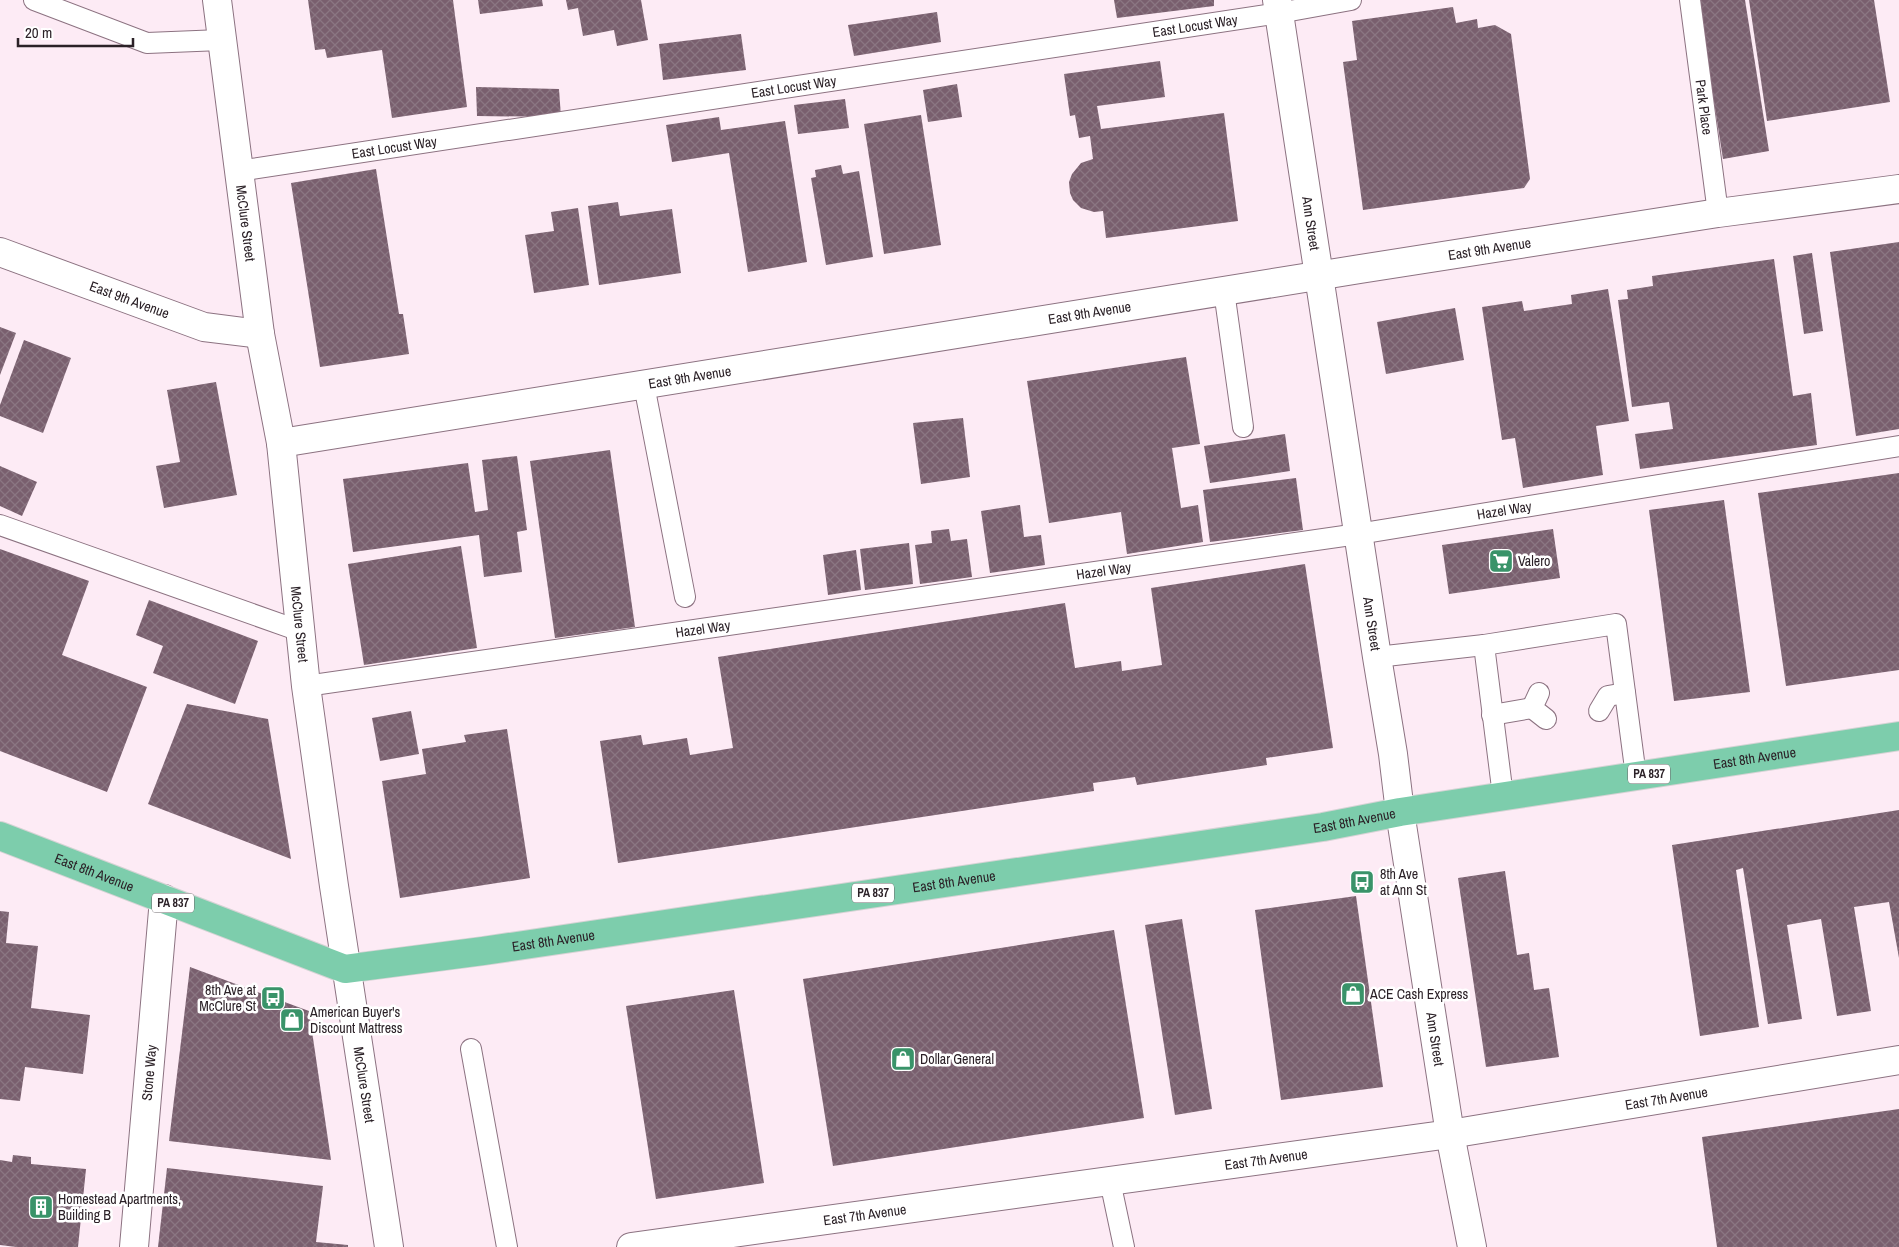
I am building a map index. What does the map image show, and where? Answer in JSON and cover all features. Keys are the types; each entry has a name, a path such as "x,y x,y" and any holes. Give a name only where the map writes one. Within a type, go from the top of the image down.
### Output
{"main road":[{"name":"East 8th Avenue","path":"0,836 345,969 1304,830 1400,812 1899,736"}],"street":[{"name":"McClure Street","path":"216,0 260,334 281,443 306,686 345,969 389,1247"},
{"name":"Ann Street","path":"1278,6 1377,657 1394,754 1400,812 1450,1134 1472,1247"},
{"name":"East 9th Avenue","path":"281,443 1718,213 1899,189"},
{"name":"East 9th Avenue","path":"0,252 204,327 260,334"},
{"name":"Stone Way","path":"134,1247 164,899"},
{"name":"East 7th Avenue","path":"631,1247 707,1242 1110,1181 1450,1134 1899,1060"}],"lane":[{"path":"34,0 147,43 222,40"},
{"name":"East Locust Way","path":"238,171 1278,6 1351,0"},
{"name":"Park Place","path":"1690,0 1718,213"},
{"path":"1224,291 1243,427"},
{"path":"644,385 685,597"},
{"name":"Hazel Way","path":"306,686 1358,534 1899,446"},
{"path":"0,525 300,631"},
{"path":"1377,657 1484,645 1616,624 1607,696 1636,776"},
{"path":"1484,645 1503,796"},
{"path":"1492,715 1539,706"},
{"path":"471,1049 507,1247"},
{"path":"1110,1181 1124,1247"}],"building":[{"path":"308,0 453,0 467,107 392,118 382,50 327,58 325,49 315,50"},
{"path":"478,0 542,0 543,6 480,14"},
{"path":"566,0 641,0 648,40 617,46 614,30 583,36 578,8 568,10"},
{"path":"1114,0 1214,0 1214,6 1117,18"},
{"path":"1698,0 1745,0 1769,151 1723,159"},
{"path":"1749,0 1874,0 1890,102 1767,121"},
{"path":"1453,7 1456,23 1477,19 1478,28 1495,25 1511,34 1530,179 1524,188 1363,210 1343,62 1357,60 1352,21"},
{"path":"937,12 941,42 854,56 848,25"},
{"path":"741,34 746,70 663,80 659,44"},
{"path":"1160,61 1165,97 1097,106 1101,129 1224,113 1238,221 1106,238 1103,211 1094,212 1081,208 1073,200 1070,193 1069,182 1072,174 1081,163 1093,159 1090,136 1079,138 1075,115 1070,116 1064,74"},
{"path":"957,84 962,117 928,122 923,90"},
{"path":"476,87 559,89 561,117 477,116"},
{"path":"845,99 849,128 798,134 794,105"},
{"path":"921,115 941,245 884,254 864,124"},
{"path":"719,117 721,130 785,121 807,262 748,272 729,153 672,162 666,125"},
{"path":"841,165 843,174 859,171 873,257 826,265 811,178 816,177 815,170"},
{"path":"376,169 399,314 403,314 409,354 320,367 291,183"},
{"path":"618,202 620,216 672,209 681,273 599,285 588,206"},
{"path":"578,208 589,285 534,293 525,235 554,231 551,212"},
{"path":"1899,242 1899,429 1856,436 1830,252"},
{"path":"1812,253 1823,331 1804,334 1793,256"},
{"path":"1774,259 1793,396 1811,393 1817,445 1640,469 1635,434 1673,429 1669,402 1632,407 1618,300 1628,299 1627,290 1653,286 1652,276"},
{"path":"1608,289 1629,421 1596,426 1603,475 1523,488 1515,438 1502,440 1482,307 1522,301 1524,311 1572,304 1571,295"},
{"path":"1455,308 1464,360 1386,374 1377,322"},
{"path":"0,327 16,333 0,375"},
{"path":"24,340 71,358 43,433 0,416 0,405"},
{"path":"1186,357 1200,444 1172,448 1181,508 1198,505 1203,542 1127,554 1121,512 1049,523 1027,381"},
{"path":"216,382 237,495 164,508 156,466 180,462 167,390"},
{"path":"963,418 970,477 921,484 913,423"},
{"path":"1285,434 1290,471 1210,483 1204,446"},
{"path":"610,450 635,627 555,638 530,461"},
{"path":"517,456 527,530 517,532 522,572 484,577 479,535 353,552 343,479 468,463 475,512 488,510 482,460"},
{"path":"0,466 37,482 22,516 0,506"},
{"path":"1899,473 1899,670 1786,686 1758,493"},
{"path":"1296,478 1303,530 1210,542 1203,490"},
{"path":"1724,500 1750,692 1674,701 1649,510"},
{"path":"1020,505 1024,537 1041,535 1045,565 990,573 981,511"},
{"path":"949,529 951,541 967,539 972,577 920,584 915,545 932,543 931,531"},
{"name":"Valero","path":"1553,529 1560,578 1449,594 1442,545"},
{"path":"909,543 913,584 865,590 860,549"},
{"path":"461,546 477,648 364,665 348,564"},
{"path":"0,549 89,581 62,655 147,687 107,792 0,751"},
{"path":"856,550 861,590 828,595 823,555"},
{"path":"1305,564 1333,748 1266,758 1267,765 1137,785 1135,777 1093,783 1094,791 618,863 600,741 641,735 643,745 687,738 690,755 733,748 718,657 1065,603 1075,668 1121,661 1122,671 1162,665 1151,588"},
{"path":"149,600 258,641 235,704 153,673 163,646 136,635"},
{"path":"187,704 268,719 291,859 148,804"},
{"path":"411,711 419,754 380,761 372,718"},
{"path":"507,729 530,878 400,898 382,781 426,774 422,749 466,742 464,735"},
{"path":"1899,810 1899,958 1889,902 1854,907 1871,1011 1837,1016 1821,919 1787,925 1802,1019 1768,1024 1743,868 1736,870 1759,1027 1700,1036 1672,845"},
{"path":"1505,871 1517,955 1529,953 1534,990 1549,988 1559,1057 1486,1067 1458,878"},
{"path":"1356,896 1383,1087 1281,1100 1255,910"},
{"path":"0,911 9,912 6,943 38,946 31,1008 90,1015 83,1074 25,1067 20,1101 0,1099"},
{"path":"1182,919 1212,1109 1175,1115 1145,925"},
{"path":"1114,930 1144,1118 833,1166 803,979"},
{"path":"190,967 309,1011 331,1160 169,1141"},
{"path":"734,990 764,1183 656,1199 626,1006"},
{"path":"1899,1109 1899,1247 1717,1247 1702,1137"},
{"name":"Homestead Apartments, Building B","path":"13,1155 31,1157 31,1164 86,1169 78,1247 16,1247 0,1245 0,1160 12,1162"},
{"path":"167,1168 323,1186 316,1242 348,1245 348,1247 158,1247"}],"place":[{"name":"Valero","path":"1501,561"},
{"name":"8th Ave at Ann St","path":"1362,882"},
{"name":"ACE Cash Express","path":"1353,994"},
{"name":"8th Ave at McClure St","path":"273,998"},
{"name":"American Buyer's Discount Mattress","path":"292,1020"},
{"name":"Dollar General","path":"903,1059"},
{"name":"Homestead Apartments, Building B","path":"41,1207"}]}
